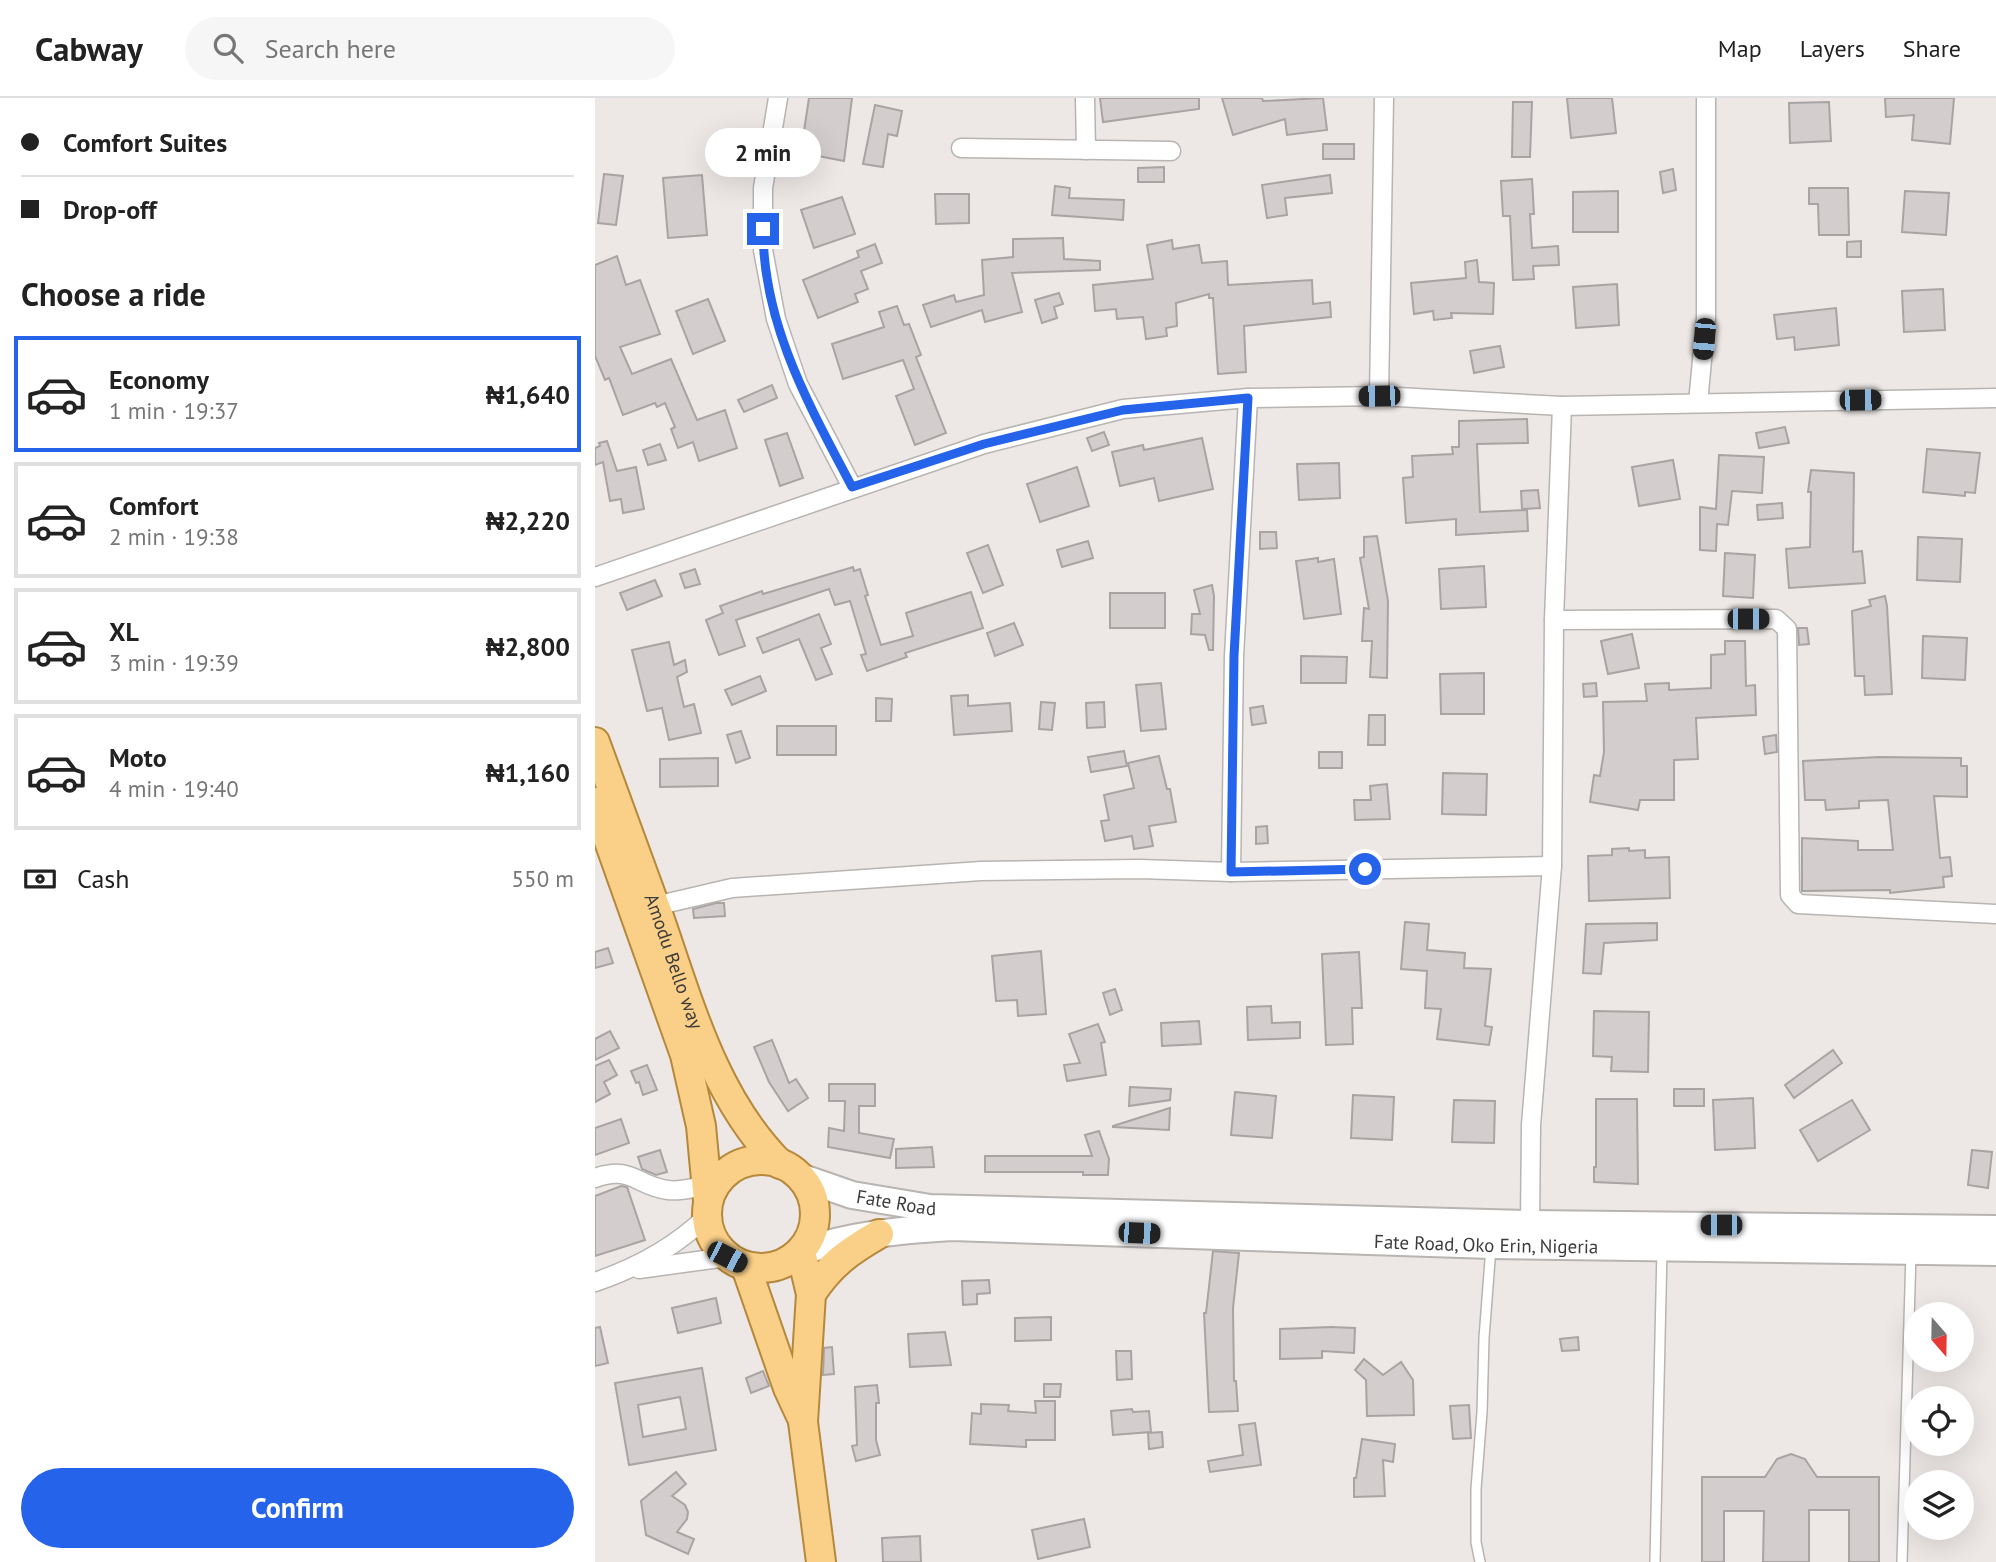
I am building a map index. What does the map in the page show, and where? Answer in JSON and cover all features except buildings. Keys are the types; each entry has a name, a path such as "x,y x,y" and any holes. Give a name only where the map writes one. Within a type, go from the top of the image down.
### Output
{"main road":[{"name":"Amodu Bello way","path":"595,742 688,999 725,1089 761,1145 790,1170"},
{"name":"Amodu Bello way","path":"598,816 685,1055 701,1126 707,1201"},
{"path":"758,1161 790,1170 810,1191 815,1208 814,1224 807,1245 788,1261 768,1268 736,1262 716,1246 709,1232 707,1201 714,1187 736,1166 758,1161"},
{"path":"811,1294 838,1260 879,1234"},
{"path":"800,1252 811,1294 803,1422 821,1562"},
{"path":"736,1262 803,1422"}],"street":[{"path":"778,98 763,201 763,250 776,319 798,384 852,487"},
{"path":"1085,98 1086,150"},
{"path":"1379,396 1384,98"},
{"path":"1698,403 1706,318 1706,98"},
{"path":"961,148 1171,150"},
{"path":"595,577 984,444 1123,410 1248,398 1379,396 1562,407 1996,398"},
{"path":"1231,872 1234,669 1248,398"},
{"path":"1530,1224 1531,1125 1552,866 1554,620 1562,407"},
{"path":"1554,620 1776,619 1787,629 1790,895 1798,904 1996,914"},
{"path":"655,906 732,888 981,872 1140,869 1231,872 1552,866"},
{"name":"Fate Road","path":"790,1170 852,1195 890,1203 930,1208 994,1208"},
{"path":"595,1178 608,1173 623,1172 669,1191 707,1201 689,1234 625,1271 595,1282"},
{"name":"Fate Road, Oko Erin, Nigeria","path":"994,1208 1530,1224 1911,1239 1996,1252"},
{"name":"Fate Road, Oko Erin, Nigeria","path":"977,1228 1491,1245 1662,1247 1911,1239 1996,1229"},
{"name":"Fate Road","path":"800,1252 827,1243 879,1234 919,1229 977,1228"},
{"path":"625,1271 736,1262"}],"lane":[{"path":"1902,1562 1911,1239"},
{"path":"1479,1562 1476,1542 1476,1489 1491,1245"},
{"path":"1655,1562 1662,1247"}],"route":[{"path":"763,229 763,250 776,319 798,384 852,487 984,444 1123,410 1248,398 1234,656 1231,872 1365,869"}]}
